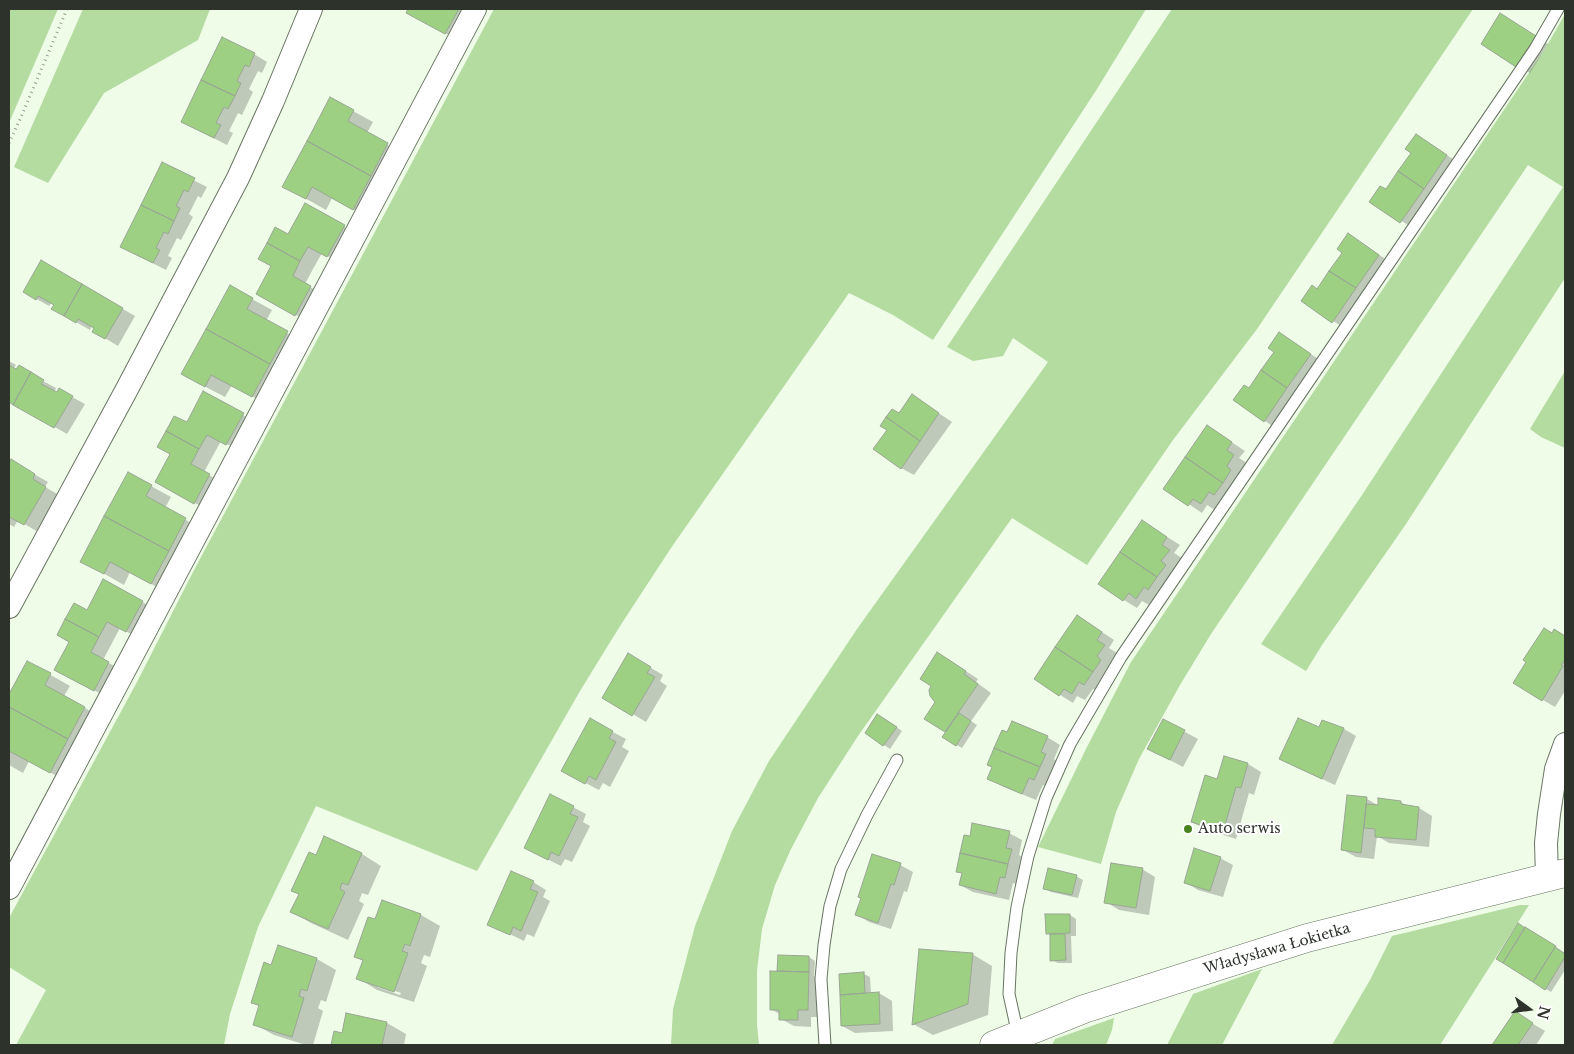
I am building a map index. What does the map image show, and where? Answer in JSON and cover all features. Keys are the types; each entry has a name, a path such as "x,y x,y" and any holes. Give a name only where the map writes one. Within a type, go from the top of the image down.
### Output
{"street":[{"path":"9,607 238,178 273,101 311,9"},
{"path":"9,888 475,9"},
{"path":"1556,875 1546,843 1548,814 1556,769 1565,744"},
{"name":"Władysława Łokietka","path":"1006,1040 1084,1009 1307,938 1556,875"}],"lane":[{"path":"1006,1040 1011,953 1017,907 1028,856 1046,798 1070,744 1121,657 1530,57 1558,9"},
{"path":"825,1045 820,979 830,906 841,869 867,815 897,760"}],"path":[{"path":"9,143 67,9"}],"green space":[{"path":"9,9 58,9 9,123"},
{"path":"83,9 210,9 198,40 104,93 48,183 14,167"},
{"path":"494,9 1146,9 1097,89 933,340 893,315 849,293 671,548 620,626 580,691 477,871 316,806 258,927 230,1014 224,1045 16,1045 46,990 9,967 9,918 137,682 193,572"},
{"path":"1172,9 1473,9 1257,329 1173,440 1087,565 1012,518 858,736 818,798 791,849 775,885 762,929 757,971 759,1045 671,1045 673,1009 695,926 732,831 769,761 857,629 1048,362 1013,338 1003,356 973,361 947,347"},
{"path":"1565,14 1565,278 1406,524 1306,671 1261,644 1362,495 1563,187 1528,165 1211,634 1139,759 1116,812 1101,864 1038,847 1131,662 1545,49"},
{"path":"1565,371 1565,448 1541,437 1530,429"},
{"path":"1520,905 1529,905 1440,1045 1332,1045 1370,980 1392,936"},
{"path":"1262,969 1222,1045 1167,1045 1193,994"},
{"path":"1114,1018 1106,1045 1052,1045 1055,1039"}],"building":[{"path":"408,9 459,9 445,34 406,13"},
{"path":"1500,13 1536,36 1516,67 1481,44"},
{"path":"222,37 255,53 249,67 245,65 237,81 241,83 235,96 201,80"},
{"path":"201,80 235,96 228,109 224,107 216,123 221,125 214,138 181,122"},
{"path":"330,97 354,110 348,121 388,143 371,176 307,141"},
{"path":"1416,134 1447,155 1424,189 1398,171 1411,153 1405,149"},
{"path":"307,141 371,176 353,210 312,187 306,199 282,187"},
{"path":"162,162 195,178 188,192 184,190 176,206 180,208 174,221 141,205"},
{"path":"1398,171 1424,189 1400,223 1369,202 1380,186 1386,189"},
{"path":"305,203 345,225 327,257 308,247 300,261 267,243 275,227 288,234"},
{"path":"141,205 174,221 168,234 164,232 156,248 160,250 153,263 120,247"},
{"path":"1348,233 1379,255 1356,288 1329,271 1342,253 1337,249"},
{"path":"267,243 300,261 293,276 311,286 295,316 256,294 271,266 258,259"},
{"path":"41,260 82,284 64,316 51,309 54,305 38,296 36,300 23,292"},
{"path":"1329,271 1356,288 1332,323 1301,301 1312,285 1317,289"},
{"path":"82,284 123,308 105,339 92,332 94,328 78,319 76,323 64,316"},
{"path":"230,285 253,298 247,309 288,331 270,364 206,329"},
{"path":"206,329 270,364 252,397 211,375 205,387 181,374"},
{"path":"1279,332 1311,354 1287,388 1261,370 1274,352 1268,348"},
{"path":"9,365 16,369 19,365 31,372 13,405 9,402"},
{"path":"1261,370 1287,388 1264,422 1233,400 1244,385 1249,388"},
{"path":"31,372 44,380 41,384 57,392 59,388 73,396 54,428 13,405"},
{"path":"203,391 244,413 226,445 207,435 199,449 166,431 174,416 187,422"},
{"path":"912,394 939,413 920,441 886,417 892,409 899,413"},
{"path":"886,417 920,441 901,469 873,449 887,430 880,426"},
{"path":"1207,425 1232,442 1227,450 1234,455 1227,466 1231,470 1223,483 1185,457"},
{"path":"166,431 199,449 191,464 210,474 194,504 155,482 170,454 157,447"},
{"path":"1185,457 1223,483 1214,495 1209,492 1201,504 1193,499 1188,506 1163,489"},
{"path":"11,459 35,474 33,479 46,487 24,525 9,517 9,463"},
{"path":"128,472 152,485 146,496 186,518 169,551 104,516"},
{"path":"104,516 169,551 151,584 110,562 104,574 80,562"},
{"path":"1142,520 1167,537 1162,545 1170,550 1161,561 1166,565 1157,577 1120,552"},
{"path":"1120,552 1157,577 1148,590 1144,587 1136,599 1129,593 1123,601 1098,584"},
{"path":"103,579 143,601 126,632 107,622 99,637 65,619 74,603 87,610"},
{"path":"1077,615 1102,632 1097,640 1105,645 1097,656 1101,660 1093,672 1055,647"},
{"path":"65,619 99,637 91,652 109,662 94,691 54,670 69,642 57,635"},
{"path":"1544,628 1552,633 1554,629 1565,636 1565,660 1542,701 1513,683 1526,662 1523,660"},
{"path":"1055,647 1093,672 1084,685 1079,682 1072,694 1064,689 1059,696 1034,679"},
{"path":"937,652 966,671 964,674 978,684 945,732 924,719 935,702 930,696 929,690 931,686 920,679"},
{"path":"628,653 651,667 647,673 655,677 632,716 602,698"},
{"path":"27,661 51,673 45,685 85,707 68,739 9,707 9,694"},
{"path":"9,707 68,739 50,773 9,751"},
{"path":"959,713 971,721 956,746 942,737"},
{"path":"877,714 897,727 883,746 865,733"},
{"path":"590,718 613,731 609,738 616,742 596,780 589,776 585,784 561,771"},
{"path":"1298,718 1319,727 1322,720 1344,728 1322,779 1279,759"},
{"path":"1163,719 1185,730 1170,760 1147,749"},
{"path":"1012,721 1048,736 1041,752 1046,754 1040,767 994,748 1002,730 1007,732"},
{"path":"994,748 1040,767 1034,780 1029,778 1022,794 987,779 992,767 987,765"},
{"path":"1224,756 1248,763 1241,788 1236,787 1223,832 1191,822 1205,775 1217,779"},
{"path":"550,794 574,806 570,814 578,817 559,856 551,852 548,860 524,848"},
{"path":"1347,795 1367,797 1361,853 1341,850"},
{"path":"1378,798 1401,801 1401,804 1419,807 1416,840 1375,837 1375,829 1364,828 1366,804 1378,805"},
{"path":"972,823 1010,831 1006,848 1012,849 1008,864 960,853 964,835 970,836"},
{"path":"324,836 362,853 348,885 342,883 340,889 345,892 328,929 290,912 299,894 291,891 309,852 316,855"},
{"path":"1194,848 1221,857 1210,891 1184,883"},
{"path":"960,853 1008,864 1005,878 1000,877 996,894 959,885 962,873 956,872"},
{"path":"872,854 901,863 894,885 891,884 878,923 855,915 861,898 858,897"},
{"path":"1111,863 1143,868 1136,908 1104,903"},
{"path":"1048,868 1077,875 1072,895 1043,889"},
{"path":"511,871 534,881 530,889 538,892 521,931 513,927 510,935 487,925"},
{"path":"382,900 421,914 410,946 405,944 402,951 408,953 394,992 356,979 363,960 354,957 368,917 375,919"},
{"path":"1045,914 1070,914 1070,933 1046,934"},
{"path":"1518,923 1525,928 1503,963 1496,959"},
{"path":"1525,927 1556,946 1533,982 1503,963"},
{"path":"1050,934 1065,934 1066,960 1050,961"},
{"path":"278,945 317,958 307,991 301,989 299,996 304,998 292,1037 253,1025 259,1005 251,1003 264,962 271,965"},
{"path":"1555,947 1565,954 1565,957 1545,990 1533,982"},
{"path":"919,949 973,953 968,1004 912,1025"},
{"path":"778,955 809,956 809,972 777,971"},
{"path":"770,971 809,972 808,1010 798,1010 798,1020 779,1020 779,1010 770,1010"},
{"path":"864,972 865,993 840,995 839,974"},
{"path":"879,992 880,1024 841,1026 840,995"},
{"path":"1515,1011 1533,1023 1518,1045 1492,1045"},
{"path":"346,1013 387,1022 382,1045 331,1045 334,1031 342,1033"}],"place":[{"name":"Auto serwis","path":"1188,829"}]}
